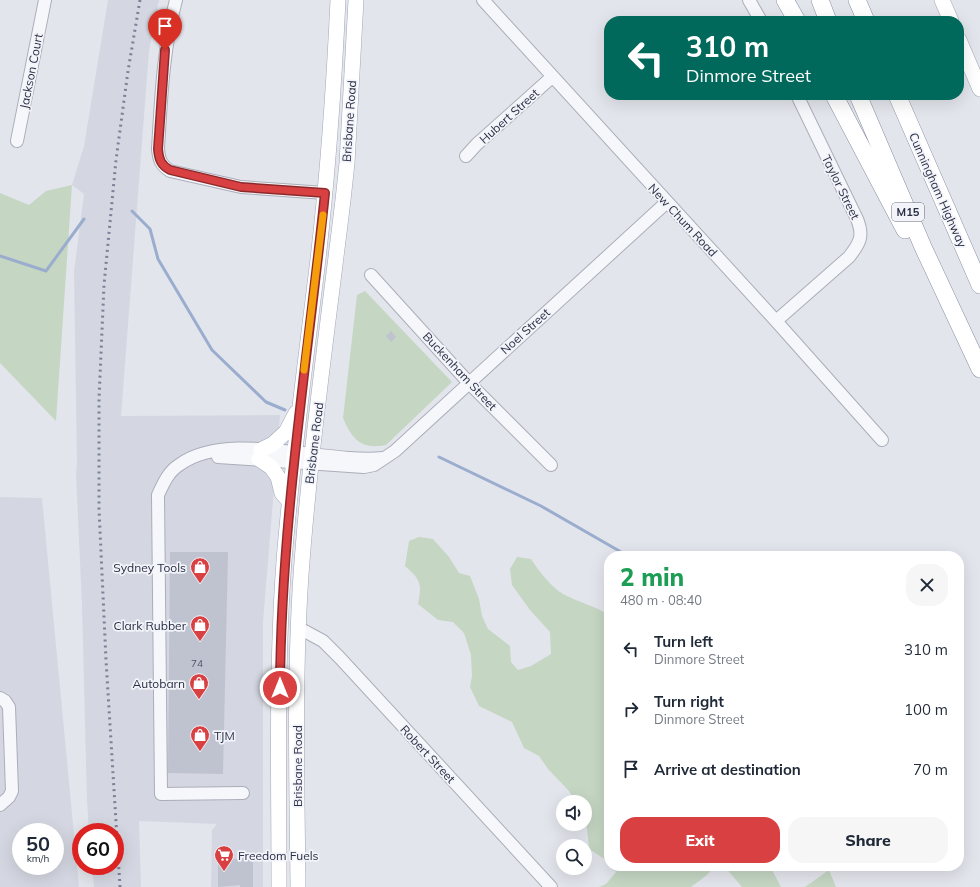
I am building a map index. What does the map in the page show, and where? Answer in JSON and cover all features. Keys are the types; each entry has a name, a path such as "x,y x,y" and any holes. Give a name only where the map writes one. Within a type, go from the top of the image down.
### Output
{"highway":[{"path":"785,0 794,16"},
{"path":"820,0 826,16"},
{"path":"857,0 864,16"},
{"path":"837,100 899,218 960,327"},
{"name":"M15","path":"860,100 923,247 980,369"},
{"name":"Cunningham Highway","path":"899,100 980,285"}],"main road":[{"name":"Brisbane Road","path":"279,887 280,641 284,566 289,501 299,409 325,193 335,76 338,0"},
{"name":"Brisbane Road","path":"298,887 297,715 303,548 312,458 347,163 356,0"},
{"path":"942,0 949,16"},
{"path":"964,52 980,89"},
{"path":"289,501 282,493 278,477 260,454 286,432 299,409"}],"street":[{"name":"Jackson Court","path":"17,141 45,0"},
{"path":"176,0 165,50 162,86 158,149 159,159 163,167 241,187 325,193"},
{"name":"New Chum Road","path":"484,0 552,77 776,321 882,440"},
{"path":"749,0 758,16"},
{"name":"Hubert Street","path":"466,156 477,144 552,77"},
{"name":"Taylor Street","path":"776,321 849,257 856,248 861,237 857,219 799,100"},
{"name":"Noel Street","path":"243,794 161,794 158,495 166,478 178,466 191,458 222,449 294,457 383,458 395,451 667,202"},
{"name":"Buckenham Street","path":"370,275 469,383 551,465"},
{"name":"Robert Street","path":"299,628 322,641 340,658 551,887"},
{"path":"0,698 5,701 9,707 12,791 10,795 2,801"},
{"path":"0,754 11,766"}],"shaded area":[{"path":"108,0 159,0 149,51 121,416 280,415 263,622 263,887 211,887 212,830 217,824 139,821 141,887 94,887 93,875 124,875 124,823 88,823 87,800 82,606 76,473 74,272 84,194 72,185 84,146"},
{"path":"0,497 42,498 73,823 72,875 78,875 79,887 0,887"}],"green space":[{"path":"72,185 56,421 0,363 0,193 29,205 46,191"},
{"path":"365,291 452,382 386,445 377,446 370,446 358,441 350,432 343,418 357,295"},
{"path":"419,537 433,539 449,557 459,573 470,576 479,599 482,616 488,629 510,646 511,662 518,670 531,666 551,654 550,632 530,610 512,585 510,569 517,557 531,559 549,583 558,591 604,612 604,859 592,851 592,839 588,839 587,831 592,831 592,795 571,795 548,769 539,756 524,748 512,722 479,706 470,687 472,676 471,655 464,633 453,622 438,620 418,604 420,592 419,583 414,575 405,566 409,541"},
{"path":"615,871 711,871 691,887 599,887 606,884 616,872"},
{"path":"728,871 773,871 781,887 742,887"},
{"path":"829,871 836,887 805,887"}],"building":[{"path":"391,331 396,337 391,342 386,336"},
{"path":"170,552 228,552 223,774 168,773"},
{"path":"253,852 253,887 240,887 240,885 218,887 218,858 239,859 239,853"}],"waterway":[{"path":"132,211 150,229 158,259 212,350 266,402 285,410"},
{"path":"0,256 46,271 84,219"},
{"path":"439,457 541,506 619,551"}],"railway":[{"path":"120,887 106,660 99,509 99,399 104,285 116,160 128,71 140,0"}],"slow traffic":[{"path":"304,370 323,215"}],"place":[{"name":"Sydney Tools","path":"200,584"},
{"name":"Clark Rubber","path":"200,642"},
{"name":"Autobarn","path":"199,700"},
{"name":"TJM","path":"200,752"},
{"name":"Freedom Fuels","path":"224,872"}],"route":[{"path":"165,50 158,149 159,159 163,167 241,187 325,193 290,489 283,580 280,641 280,688"}]}
